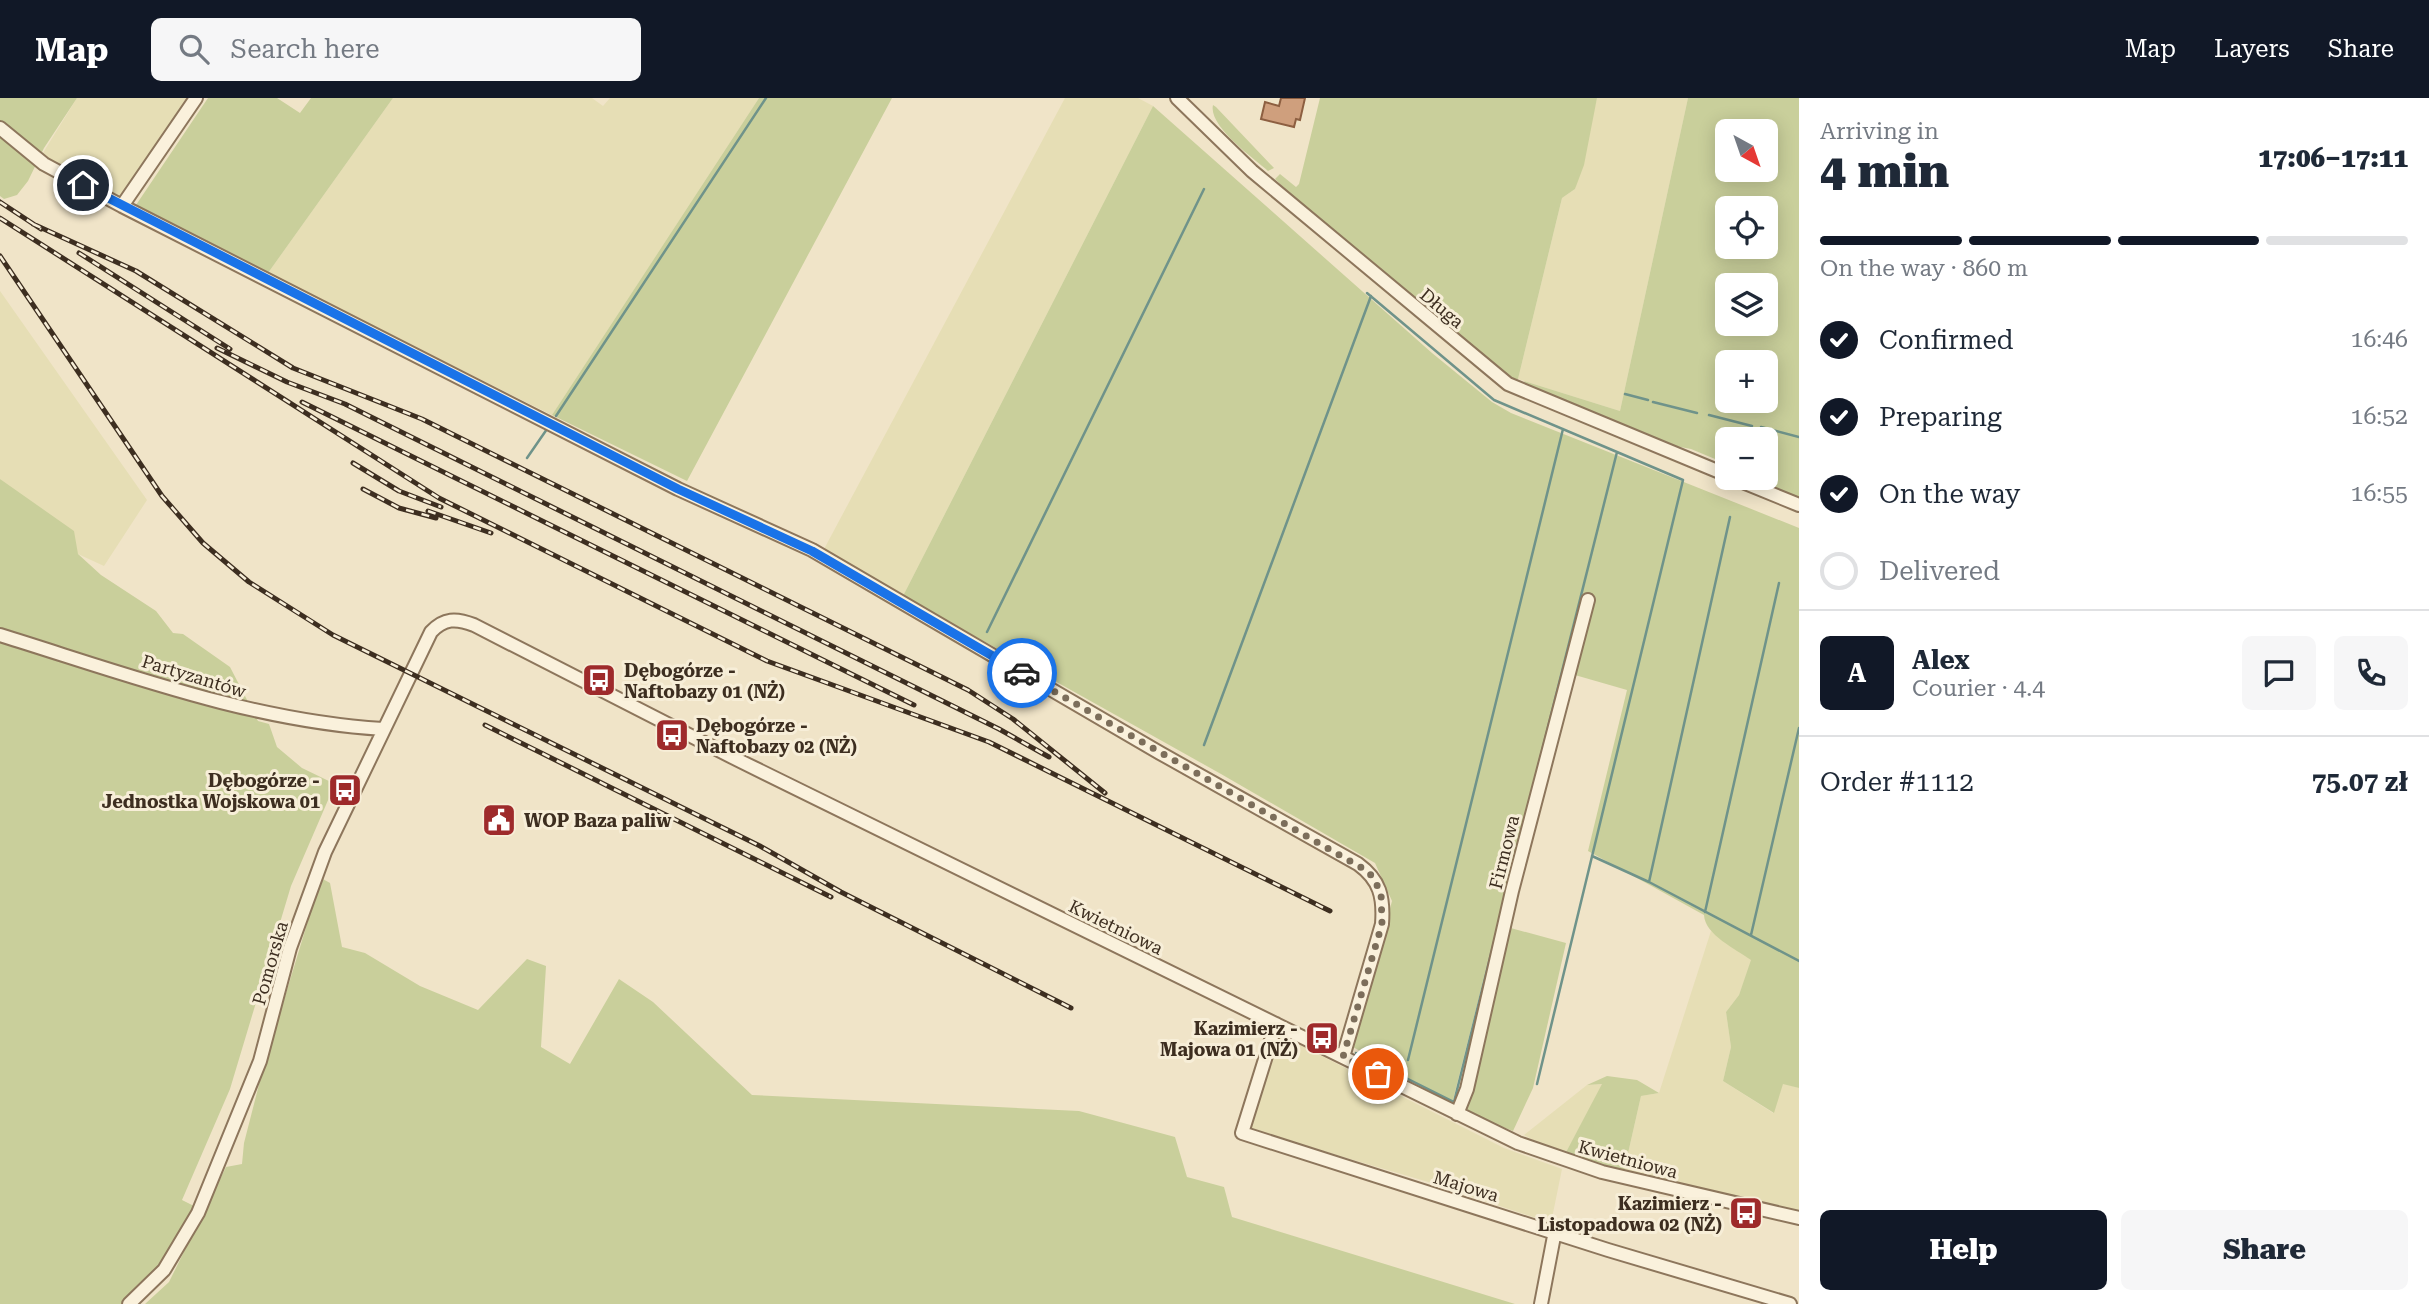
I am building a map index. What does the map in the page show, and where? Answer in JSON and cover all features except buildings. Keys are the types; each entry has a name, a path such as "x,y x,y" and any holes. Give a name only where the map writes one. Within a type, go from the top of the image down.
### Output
{"street":[{"path":"122,206 196,98"},
{"name":"Długa","path":"1177,98 1252,171 1508,384 1715,470"},
{"path":"0,128 44,164 122,206 678,489 812,551 1358,864 1376,880 1381,892 1382,924 1343,1057"},
{"path":"1762,490 1799,505"},
{"name":"Firmowa","path":"1457,1114 1467,1089 1512,891 1588,600"},
{"name":"Kwietniowa","path":"439,624 450,620 474,625 752,767 1518,1143 1579,1165 1640,1182 1799,1218"},
{"name":"Pomorska","path":"129,1304 164,1270 181,1246 208,1191 260,1061 290,948 325,852 383,729 432,632 439,624"},
{"name":"Partyzantów","path":"0,635 248,711 383,729"},
{"name":"Majowa","path":"1276,1024 1242,1133 1790,1304"},
{"path":"1541,1304 1555,1231"}],"shaded area":[{"path":"77,98 190,98 121,197 41,156"},
{"path":"393,98 592,98 603,106 610,98 759,98 552,415 268,273"},
{"path":"1065,98 1138,98 1153,106 903,596 823,551"},
{"path":"1597,98 1688,98 1620,411 1518,379 1562,198 1575,189"},
{"path":"0,291 147,500 104,566 78,554 0,479"},
{"path":"1711,931 1752,960 1739,995 1726,1012 1731,1047 1723,1081 1773,1113 1783,1083 1799,1088 1799,1211 1706,1193 1624,1171 1641,1096 1659,1093"},
{"path":"1280,1035 1504,1148 1562,1169 1551,1223 1425,1181 1251,1130"},
{"path":"1603,1084 1564,1156 1524,1135 1587,1085"}],"green space":[{"path":"0,98 77,98 44,148 28,181 17,195 4,199 0,196"},
{"path":"208,98 277,98 300,113 311,98 393,98 268,273 136,205"},
{"path":"759,98 892,98 687,481 552,415"},
{"path":"1320,98 1597,98 1584,165 1575,189 1562,198 1518,379 1514,380 1467,344 1275,179 1280,174 1296,187 1299,184"},
{"path":"1688,98 1799,98 1799,500 1778,488 1778,427 1715,427 1715,459 1691,449 1665,444 1528,388 1524,381 1620,411"},
{"path":"1213,105 1274,168 1268,171 1224,132 1213,113"},
{"path":"1153,106 1432,353 1492,402 1511,413 1799,528 1799,1088 1783,1084 1774,1113 1723,1081 1731,1047 1726,1012 1739,995 1751,960 1715,935 1704,915 1588,851 1627,690 1561,671 1452,1104 1353,1047 1392,901 1375,863 903,596"},
{"path":"0,479 74,531 78,554 101,575 156,611 173,633 183,634 230,667 258,721 269,724 277,747 302,768 335,784 291,886 230,1089 182,1200 196,1207 159,1269 121,1304 0,1304"},
{"path":"321,878 330,883 342,947 365,953 420,986 478,1010 527,959 546,966 541,1047 570,1064 619,979 653,1002 752,1095 1079,1111 1175,1137 1187,1177 1224,1187 1232,1217 1515,1304 145,1304 169,1282 226,1167 242,1164 244,1143 263,1069"},
{"path":"1507,927 1566,943 1533,1088 1513,1131 1464,1112"},
{"path":"1607,1076 1637,1080 1659,1093 1641,1096 1624,1171 1564,1156 1602,1084 1587,1085"}],"waterway":[{"path":"556,416 766,98"},
{"path":"987,632 1204,189"},
{"path":"1367,293 1494,400 1617,452"},
{"path":"1204,745 1371,296"},
{"path":"1625,394 1648,400"},
{"path":"1653,402 1697,413"},
{"path":"1709,415 1752,426"},
{"path":"527,458 547,429"},
{"path":"1408,1060 1563,429"},
{"path":"1778,431 1799,437"},
{"path":"1528,807 1617,452 1683,480 1537,1084"},
{"path":"1649,882 1730,517"},
{"path":"1705,912 1779,583"},
{"path":"1751,935 1799,728"},
{"path":"1592,856 1649,882 1799,961"},
{"path":"1356,1053 1454,1102 1498,926"}],"railway":[{"path":"0,202 41,229"},
{"path":"0,218 439,498 767,661 989,742 1330,911"},
{"path":"33,224 136,271 293,368 422,419 968,690 1013,719 1105,793"},
{"path":"79,253 230,349"},
{"path":"0,256 162,496 203,543 249,582 333,635 760,846 841,892 1071,1008"},
{"path":"217,348 287,382 345,404 999,729 1049,757"},
{"path":"302,402 914,705"},
{"path":"353,463 399,491 441,507"},
{"path":"363,489 399,508 436,518"},
{"path":"428,511 491,533"},
{"path":"485,725 831,897"}],"way so far":[{"path":"1022,673 1369,872 1381,892 1382,924 1343,1057 1378,1074"}],"place":[{"name":"Dębogórze - Naftobazy 01 (NŻ)","path":"599,680"},
{"name":"Dębogórze - Naftobazy 02 (NŻ)","path":"672,735"},
{"name":"Dębogórze - Jednostka Wojskowa 01","path":"345,790"},
{"name":"WOP Baza paliw","path":"499,820"},
{"name":"Kazimierz - Majowa 01 (NŻ)","path":"1322,1038"},
{"name":"Kazimierz - Listopadowa 02 (NŻ)","path":"1746,1213"}],"route":[{"path":"83,185 678,489 812,551 1022,673"}]}
